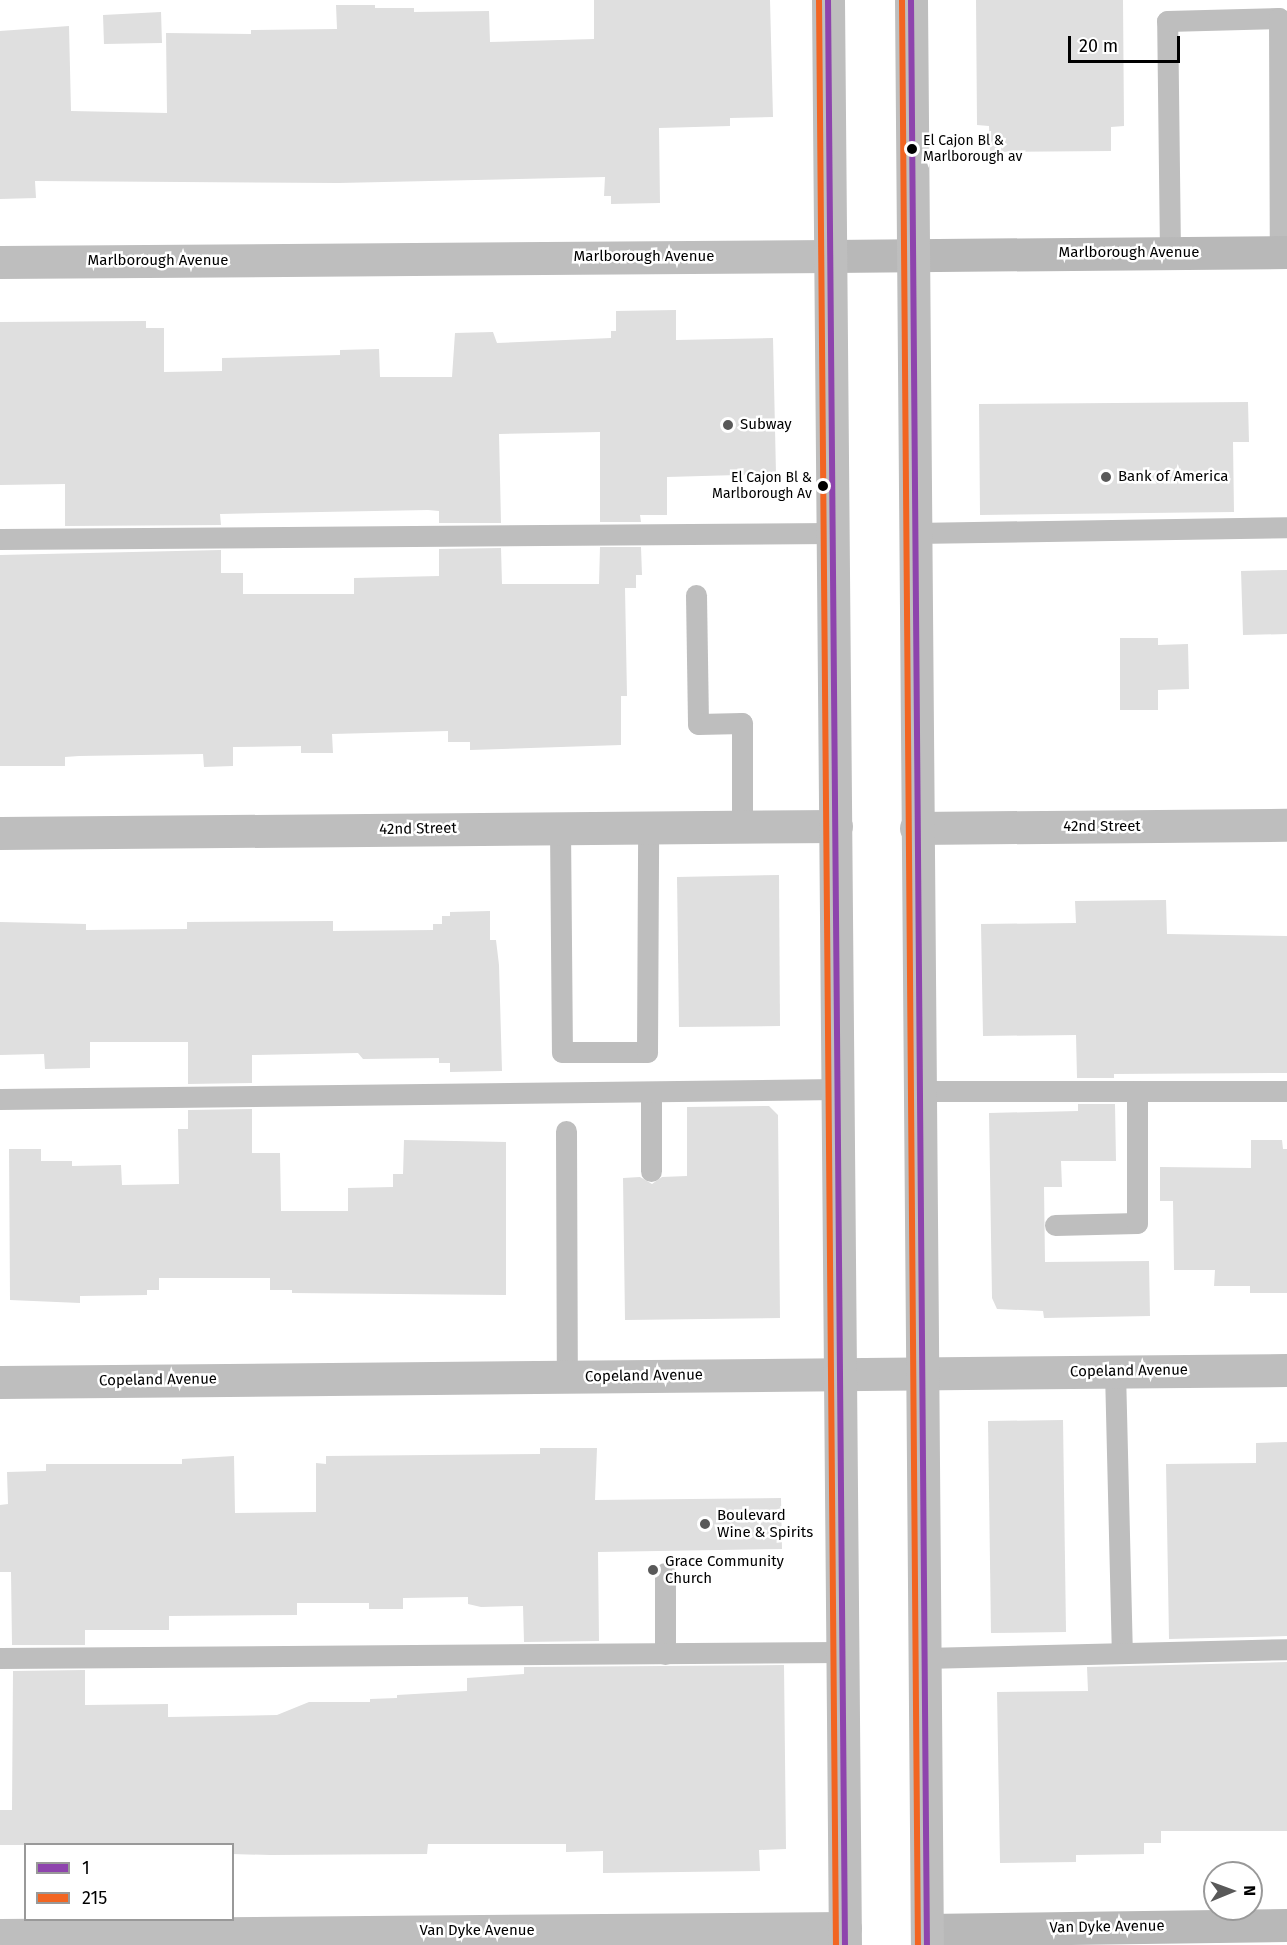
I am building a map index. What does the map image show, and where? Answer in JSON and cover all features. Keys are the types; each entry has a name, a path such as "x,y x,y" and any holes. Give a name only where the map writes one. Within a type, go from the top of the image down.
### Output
{"street":[{"path":"828,0 845,1936"},
{"path":"911,0 916,828 927,1937"},
{"name":"Marlborough Avenue","path":"0,262 1283,252"},
{"name":"42nd Street","path":"916,828 1287,825"},
{"name":"42nd Street","path":"0,833 836,826"},
{"name":"Copeland Avenue","path":"0,1382 1287,1370"},
{"name":"Van Dyke Avenue","path":"927,1937 1287,1925"},
{"name":"Van Dyke Avenue","path":"0,1935 522,1938 845,1936"}],"lane":[{"path":"1170,253 1167,21 1279,18 1283,252"},
{"path":"914,533 1287,527"},
{"path":"0,539 834,533"},
{"path":"696,595 698,724 742,723 742,826"},
{"path":"560,828 562,1052 647,1052 648,827"},
{"path":"0,1099 838,1089"},
{"path":"919,1091 1287,1091"},
{"path":"1055,1224 1137,1223 1137,1091"},
{"path":"651,1092 651,1171"},
{"path":"566,1131 567,1377"},
{"path":"1115,1371 1122,1653"},
{"path":"664,1573 665,1654"},
{"path":"924,1658 1287,1649"},
{"path":"0,1658 843,1652"}],"building":[{"path":"594,0 770,0 773,117 730,118 730,126 659,128 660,203 611,204 611,196 604,196 605,177 338,183 35,181 36,198 0,199 0,31 69,26 71,111 167,113 166,33 251,34 251,30 337,29 336,5 375,5 375,8 414,8 414,12 489,11 490,42 594,39"},
{"path":"976,0 1123,0 1124,126 1111,127 1111,151 990,152 989,126 977,125"},
{"path":"161,12 162,43 104,44 103,15"},
{"path":"676,310 676,340 773,338 776,474 667,477 667,515 640,515 641,522 600,522 600,432 499,434 501,523 439,523 439,511 428,510 220,514 221,525 65,526 65,484 0,485 0,322 146,321 146,328 164,328 164,372 222,371 222,358 340,355 340,350 379,349 380,377 452,377 455,333 493,332 497,343 611,338 611,331 616,331 616,311"},
{"name":"Bank of America","path":"1248,402 1249,442 1233,442 1234,512 980,515 979,404"},
{"path":"600,547 641,547 642,575 636,575 636,588 625,588 627,696 621,696 621,745 470,750 470,742 448,742 448,731 332,734 333,753 301,753 301,746 233,747 233,766 204,767 203,754 79,756 65,757 65,766 0,766 0,555 221,550 221,573 243,573 243,594 354,594 354,578 439,576 439,549 501,548 502,584 599,584"},
{"path":"1287,570 1287,634 1243,635 1241,571"},
{"path":"1120,638 1158,638 1158,645 1188,644 1189,689 1158,690 1158,710 1120,710"},
{"path":"779,875 780,1026 679,1027 677,877"},
{"path":"1166,900 1167,934 1287,936 1287,1073 1114,1074 1114,1078 1077,1078 1076,1035 983,1036 981,924 1076,923 1075,901"},
{"path":"490,911 490,940 496,940 499,965 502,1071 450,1072 450,1063 439,1063 439,1058 363,1059 358,1053 252,1055 252,1083 188,1084 188,1042 90,1042 90,1068 45,1069 44,1054 0,1055 0,922 86,924 86,930 187,929 187,922 333,921 333,931 433,930 433,924 442,924 442,916 450,916 450,912"},
{"path":"1078,1104 1115,1104 1116,1161 1061,1161 1062,1187 1044,1187 1045,1262 1149,1261 1150,1316 1044,1318 1043,1311 997,1309 992,1298 989,1113 1078,1111"},
{"path":"769,1106 778,1115 780,1318 625,1320 623,1178 640,1177 652,1184 662,1177 687,1176 687,1107"},
{"path":"252,1109 252,1153 280,1153 281,1211 348,1211 348,1188 393,1187 393,1174 403,1174 404,1140 506,1142 506,1295 292,1293 292,1290 270,1290 270,1278 159,1278 159,1290 147,1290 147,1295 80,1296 80,1303 10,1300 9,1149 41,1149 41,1161 72,1161 72,1166 121,1165 122,1185 179,1184 178,1129 188,1129 188,1110"},
{"path":"1251,1140 1282,1140 1283,1149 1287,1149 1287,1293 1250,1293 1250,1286 1214,1286 1215,1270 1174,1270 1173,1201 1160,1201 1160,1167 1251,1168"},
{"path":"1063,1420 1066,1632 991,1633 988,1421"},
{"path":"1287,1442 1287,1636 1169,1639 1166,1464 1256,1463 1256,1443"},
{"path":"540,1448 597,1448 595,1500 781,1498 782,1549 598,1552 599,1641 524,1642 523,1606 481,1607 468,1604 468,1597 403,1598 403,1609 369,1609 369,1603 297,1603 297,1615 169,1616 169,1630 85,1630 85,1645 12,1645 11,1572 0,1572 0,1505 8,1504 7,1472 46,1471 46,1464 182,1464 182,1459 234,1456 235,1513 316,1512 316,1463 326,1464 326,1456 540,1454"},
{"path":"1287,1662 1287,1831 1161,1831 1161,1843 1144,1843 1144,1854 1076,1855 1076,1862 1000,1863 997,1692 1088,1691 1087,1667"},
{"path":"784,1665 786,1849 759,1850 760,1871 603,1873 603,1851 566,1852 566,1844 428,1844 427,1854 270,1855 234,1854 234,1843 0,1845 0,1810 12,1810 13,1671 85,1670 85,1705 168,1704 168,1717 277,1715 309,1702 370,1702 370,1699 397,1698 397,1695 467,1691 467,1678 524,1674 524,1667"}],"transit line":[{"name":"215","path":"819,0 836,1945"},
{"name":"1","path":"828,0 845,1945"},
{"name":"215","path":"902,0 918,1945"},
{"name":"1","path":"911,0 927,1945"}],"place":[{"name":"El Cajon Bl & Marlborough av","path":"912,149"},
{"name":"Subway","path":"728,425"},
{"name":"Bank of America","path":"1106,477"},
{"name":"El Cajon Bl & Marlborough Av","path":"823,486"},
{"name":"Boulevard Wine & Spirits","path":"705,1524"},
{"name":"Grace Community Church","path":"653,1570"}]}
